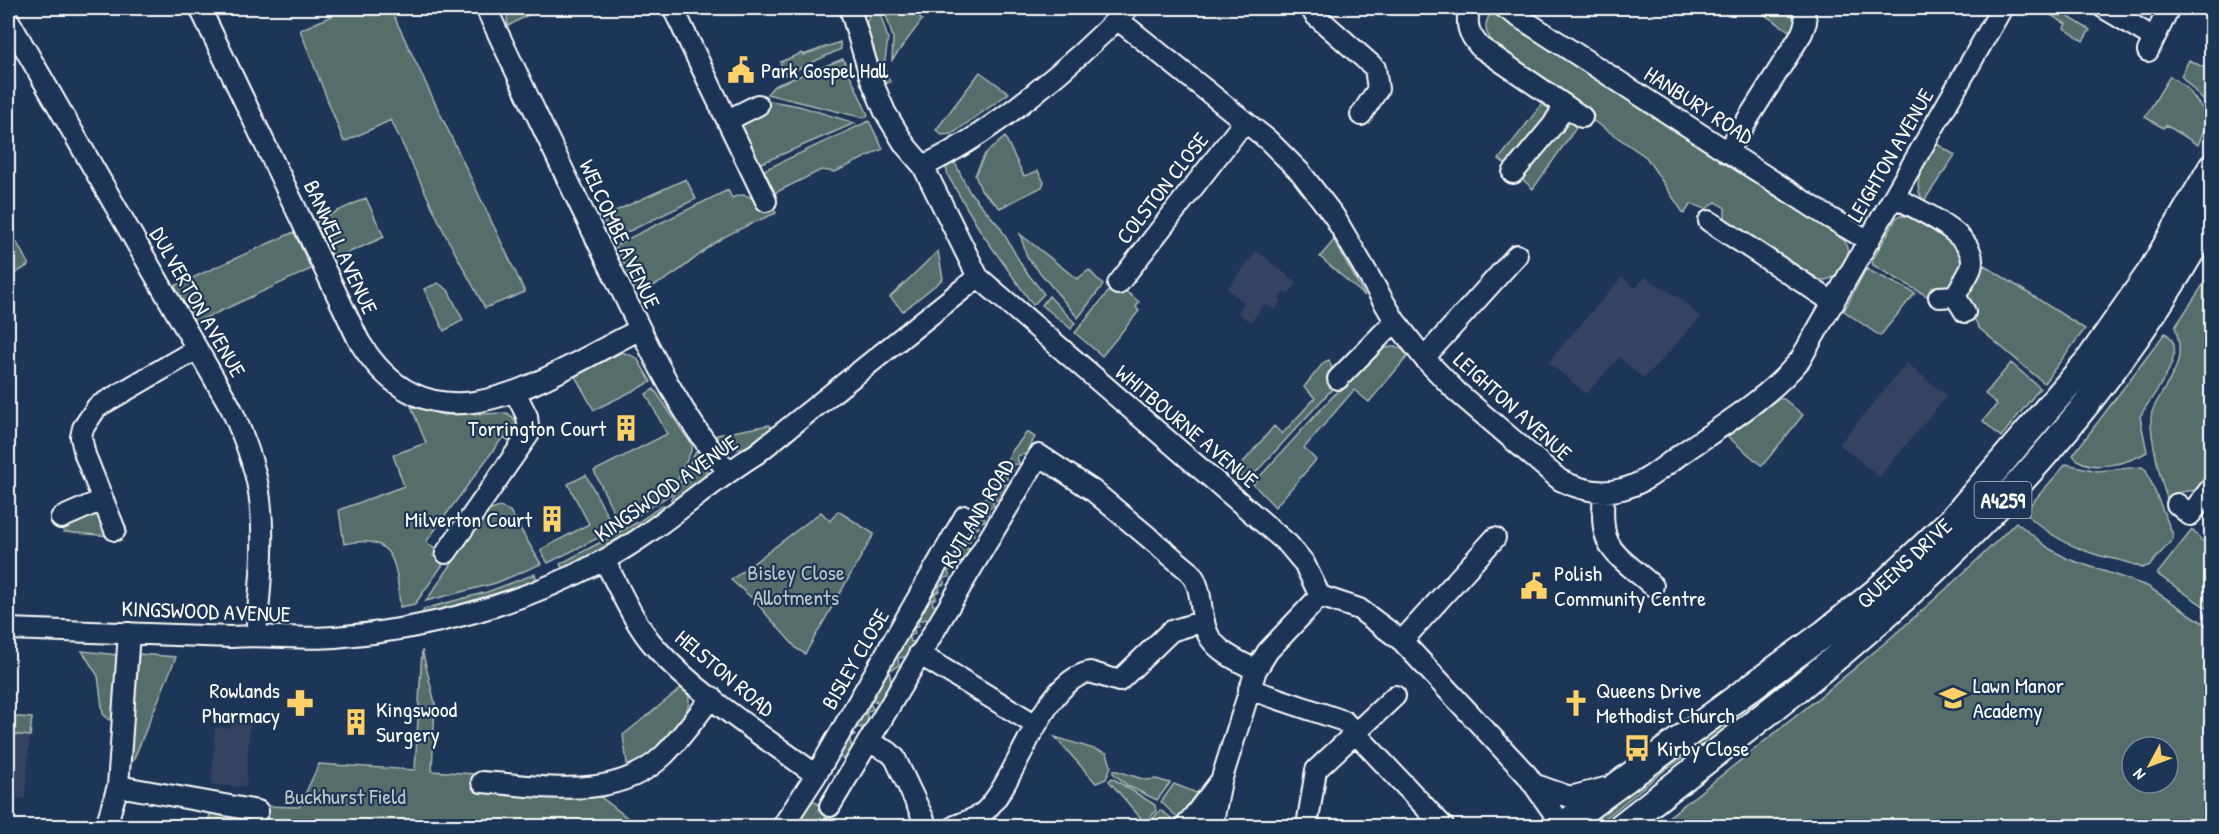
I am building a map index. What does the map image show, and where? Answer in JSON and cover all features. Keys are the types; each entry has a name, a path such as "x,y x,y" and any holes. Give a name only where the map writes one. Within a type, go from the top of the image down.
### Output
{"main road":[{"name":"QUEENS DRIVE","path":"1563,826 1845,617 1953,519 2090,359 2152,270 2211,167"},
{"name":"QUEENS DRIVE","path":"1622,826 1854,641 1903,599 1979,527 2042,457 2110,372 2172,281 2211,215"}],"street":[{"name":"BANWELL AVENUE","path":"200,8 359,341 374,363 393,383 427,401 458,405 482,403 515,392 639,330"},
{"name":"WELCOMBE AVENUE","path":"488,8 639,330 668,386 699,436 728,472"},
{"path":"673,8 766,201"},
{"name":"WHITBOURNE AVENUE","path":"849,8 871,79 885,112 905,145 923,166 978,277 1288,544 1304,563 1320,596"},
{"path":"1311,8 1315,15 1375,68 1378,89 1361,115"},
{"path":"1469,8 1466,25 1469,35 1480,47 1582,117"},
{"name":"HANBURY ROAD","path":"1504,8 1869,241"},
{"path":"1727,152 1802,33 1806,22 1803,8"},
{"name":"LEIGHTON AVENUE","path":"1122,13 1244,123 1268,141 1316,190 1339,224 1395,321 1424,358 1456,392 1541,466 1576,488 1604,492 1624,489 1645,479 1778,384 1800,360 2002,8"},
{"path":"2104,8 2151,45 2169,8"},
{"path":"923,166 953,150 1038,89 1122,13"},
{"name":"DULVERTON AVENUE","path":"8,19 239,426 253,462 262,522 256,635"},
{"path":"728,120 758,105"},
{"path":"1513,173 1553,124 1565,105"},
{"name":"COLSTON CLOSE","path":"1118,284 1244,123"},
{"path":"1894,196 1955,232 1967,244 1971,252 1971,268 1953,302"},
{"path":"1709,222 1834,303"},
{"path":"1424,358 1517,255"},
{"name":"KINGSWOOD AVENUE","path":"8,629 231,637 256,635 283,639 336,637 448,620 512,600 604,560 686,507 978,277"},
{"path":"1338,379 1395,321"},
{"path":"115,530 82,444 81,437 87,421 97,407 197,349"},
{"path":"446,553 529,434 527,416 515,392"},
{"name":"RUTLAND ROAD","path":"830,806 1039,455 1087,487 1189,572 1197,584 1209,636 1216,645 1256,670"},
{"path":"2177,504 2190,515 2211,487"},
{"path":"1604,492 1602,523 1604,537 1617,554 1653,586"},
{"path":"61,518 102,500"},
{"name":"BISLEY CLOSE","path":"784,824 816,775 965,516"},
{"path":"1402,641 1495,538"},
{"name":"HELSTON ROAD","path":"604,560 637,622 655,646 712,697 816,775"},
{"path":"1212,826 1221,781 1256,670 1268,651 1320,596 1359,609 1402,641 1474,714 1536,785 1563,826"},
{"path":"955,826 986,810 1036,724 1058,693 1082,674 1090,672 1119,681 1171,631 1204,621"},
{"path":"106,826 118,786 129,633"},
{"path":"919,654 1036,724"},
{"path":"1249,689 1336,717 1356,732 1443,826"},
{"path":"1307,826 1314,773 1395,696"},
{"path":"482,782 609,786 632,777 663,756 712,697"},
{"path":"868,742 890,752 896,759 927,826"},
{"path":"1536,785 1570,797 1593,793 1627,780"},
{"path":"1186,826 1221,781"},
{"path":"118,786 258,811"}],"shaded area":[{"path":"1257,251 1297,283 1288,295 1284,292 1279,298 1282,300 1275,310 1265,304 1251,322 1237,313 1245,303 1227,289"},
{"path":"1622,277 1635,288 1645,277 1678,297 1701,317 1644,379 1619,358 1586,394 1548,362"},
{"path":"1907,363 1947,396 1879,477 1839,444"},
{"path":"231,718 250,719 246,787 211,785 215,727 231,728"},
{"path":"8,734 30,736 25,799 8,798"}],"green space":[{"path":"331,8 390,8 525,292 485,308 446,236 391,120 344,142 300,30 334,15"},
{"path":"512,8 536,8 537,10 508,26 507,18"},
{"path":"884,8 914,8 922,20 892,60 893,38"},
{"path":"1754,8 1791,8 1795,19 1791,32"},
{"path":"2039,8 2054,8 2090,30 2083,41 2064,28 2066,24"},
{"path":"1493,9 1842,233 1839,237 1845,241 1848,252 1845,265 1833,277 1815,279 1725,221 1725,208 1716,202 1706,209 1691,204 1684,214 1646,157 1592,120 1594,116 1493,43 1486,26"},
{"path":"879,10 888,39 884,67 890,82 885,84 865,29 868,18"},
{"path":"840,42 841,49 785,75 780,62"},
{"path":"843,59 868,115 864,118 767,94 774,86"},
{"path":"2189,60 2211,71 2211,109 2181,76"},
{"path":"980,72 1009,93 952,134 942,135 936,130"},
{"path":"2170,76 2186,87 2209,117 2198,145 2166,125 2163,128 2145,117"},
{"path":"759,99 799,106 855,123 757,165 741,127"},
{"path":"1546,99 1551,106 1551,116 1508,166 1499,159"},
{"path":"869,121 883,149 835,172 821,170 775,193 764,170"},
{"path":"1571,122 1578,125 1533,189 1523,180 1525,170"},
{"path":"1005,137 1024,176 1038,171 1044,182 1042,187 1000,208 981,190 975,175 985,154"},
{"path":"1937,144 1955,155 1924,201 1918,187 1919,179 1924,165"},
{"path":"954,161 969,191 1000,227 1024,269 1044,294 1033,305 981,232 948,176 946,168"},
{"path":"686,179 696,199 613,239 602,217"},
{"path":"728,190 732,198 745,195 761,207 771,203 776,213 721,239 673,274 638,292 615,245"},
{"path":"366,198 384,237 334,259 316,221"},
{"path":"1913,216 1964,248 1960,281 1934,300 1873,265 1872,261 1897,217"},
{"path":"8,226 29,265 8,278"},
{"path":"294,232 311,269 195,323 174,286"},
{"path":"1020,234 1077,279 1089,270 1103,285 1078,318 1027,257"},
{"path":"1334,240 1365,296 1320,257"},
{"path":"938,251 943,279 903,311 890,297"},
{"path":"1984,265 2085,329 2044,383 1979,328 1970,310 1968,294"},
{"path":"1866,269 1915,293 1880,336 1844,311"},
{"path":"2211,273 2211,469 2196,490 2181,492 2169,502 2156,457 2152,412 2174,373 2177,363 2179,341 2175,327"},
{"path":"438,283 448,290 463,320 444,331 424,289"},
{"path":"1119,286 1139,302 1136,307 1139,311 1102,356 1075,333 1108,292"},
{"path":"1049,296 1075,323 1071,329 1042,305"},
{"path":"2165,333 2173,341 2172,362 2140,417 2147,452 2130,460 2108,465 2088,465 2079,461 2073,455"},
{"path":"1395,346 1408,356 1369,402 1354,390 1304,448 1316,460 1275,507 1253,484 1374,351"},
{"path":"622,352 637,358 651,382 594,410 575,376"},
{"path":"1329,360 1332,368 1328,381 1334,387 1247,482 1235,472 1274,426 1282,434 1315,398 1304,387 1324,362"},
{"path":"2011,363 2040,388 2001,437 1983,421 1997,404 1985,394"},
{"path":"654,389 692,445 692,449 671,494 623,525 619,523 594,471 667,434 646,394"},
{"path":"1778,399 1784,399 1803,415 1762,466 1727,436"},
{"path":"411,406 444,415 507,413 514,419 517,430 511,442 503,437 426,542 436,550 433,556 444,563 415,604 400,607 395,566 390,556 384,548 374,543 361,541 344,544 339,510 404,486 393,455 426,443"},
{"path":"769,425 772,428 752,444 744,447 729,449 721,446 714,439 717,435"},
{"path":"1027,432 1035,437 1026,454 1017,456 1019,464 1012,465 1013,471 1006,473 1007,479 1002,480 1003,485 1015,483 1006,497 993,501 994,506 988,508 989,514 984,515 985,521 978,523 979,528 973,530 974,535 969,536 970,541 965,543 967,549 977,546 969,560 953,565 954,569 948,571 950,577 944,578 945,584 939,586 940,591 935,593 936,598 932,600 933,605 942,606 935,617 918,621 919,626 914,628 915,634 909,636 911,642 922,640 906,666 904,657 898,658 899,665 889,671 893,689 881,709 876,700 870,703 873,709 866,713 871,725 864,738 861,727 853,729 855,735 849,737 854,754 849,762 836,755 1012,451"},
{"path":"698,448 704,458 706,474 697,486 674,504 671,499"},
{"path":"2066,464 2097,471 2142,467 2146,470 2173,535 2173,539 2150,565 2142,568 2080,549 2050,533 2024,512"},
{"path":"1999,474 2008,483 1879,608 1752,711 1665,770 1598,824 1593,817"},
{"path":"586,475 614,528 548,563 541,552 542,549 589,524 568,484"},
{"path":"663,505 666,509 621,540 563,569 560,564 638,522"},
{"path":"500,507 510,511 541,564 496,583 426,601 488,511"},
{"name":"Bisley Close Allotments","path":"838,511 874,534 805,654 797,649 753,599 731,580 821,512 830,521"},
{"path":"100,512 109,536 64,532 62,527"},
{"name":"Lawn Manor Academy","path":"2016,522 2050,549 2068,559 2147,586 2211,628 2211,826 1657,826 1841,679 1931,603"},
{"path":"2192,530 2211,550 2211,611 2157,574"},
{"path":"535,574 537,581 421,616 424,609 487,592"},
{"name":"Buckhurst Field","path":"422,650 435,703 432,771 476,774 476,789 597,794 638,826 205,826 212,811 265,806 299,807 319,764 415,770"},
{"path":"82,651 118,655 116,719 109,720 103,714 98,676"},
{"path":"139,654 176,657 133,761 128,762"},
{"path":"684,686 689,697 687,709 681,721 661,744 628,770 623,735"},
{"path":"8,716 32,718 30,736 8,734"},
{"path":"1055,737 1107,753 1111,766 1106,779 1096,783"},
{"path":"1114,770 1146,780 1156,779 1170,783 1157,800 1128,786 1113,773"},
{"path":"1112,778 1155,805 1156,811 1145,823 1109,781"},
{"path":"1174,784 1197,793 1178,818 1161,802"},
{"path":"810,799 831,812 822,826 794,826"},
{"path":"1160,810 1177,822 1174,826 1147,826"}],"place":[{"name":"Park Gospel Hall","path":"741,70"},
{"name":"Torrington Court","path":"626,428"},
{"name":"Milverton Court","path":"552,519"},
{"name":"Polish Community Centre","path":"1534,586"},
{"name":"Lawn Manor Academy","path":"1953,698"},
{"name":"Rowlands Pharmacy","path":"300,703"},
{"name":"Queens Drive Methodist Church","path":"1576,703"},
{"name":"Kingswood Surgery","path":"356,722"},
{"name":"Kirby Close","path":"1637,748"}]}
